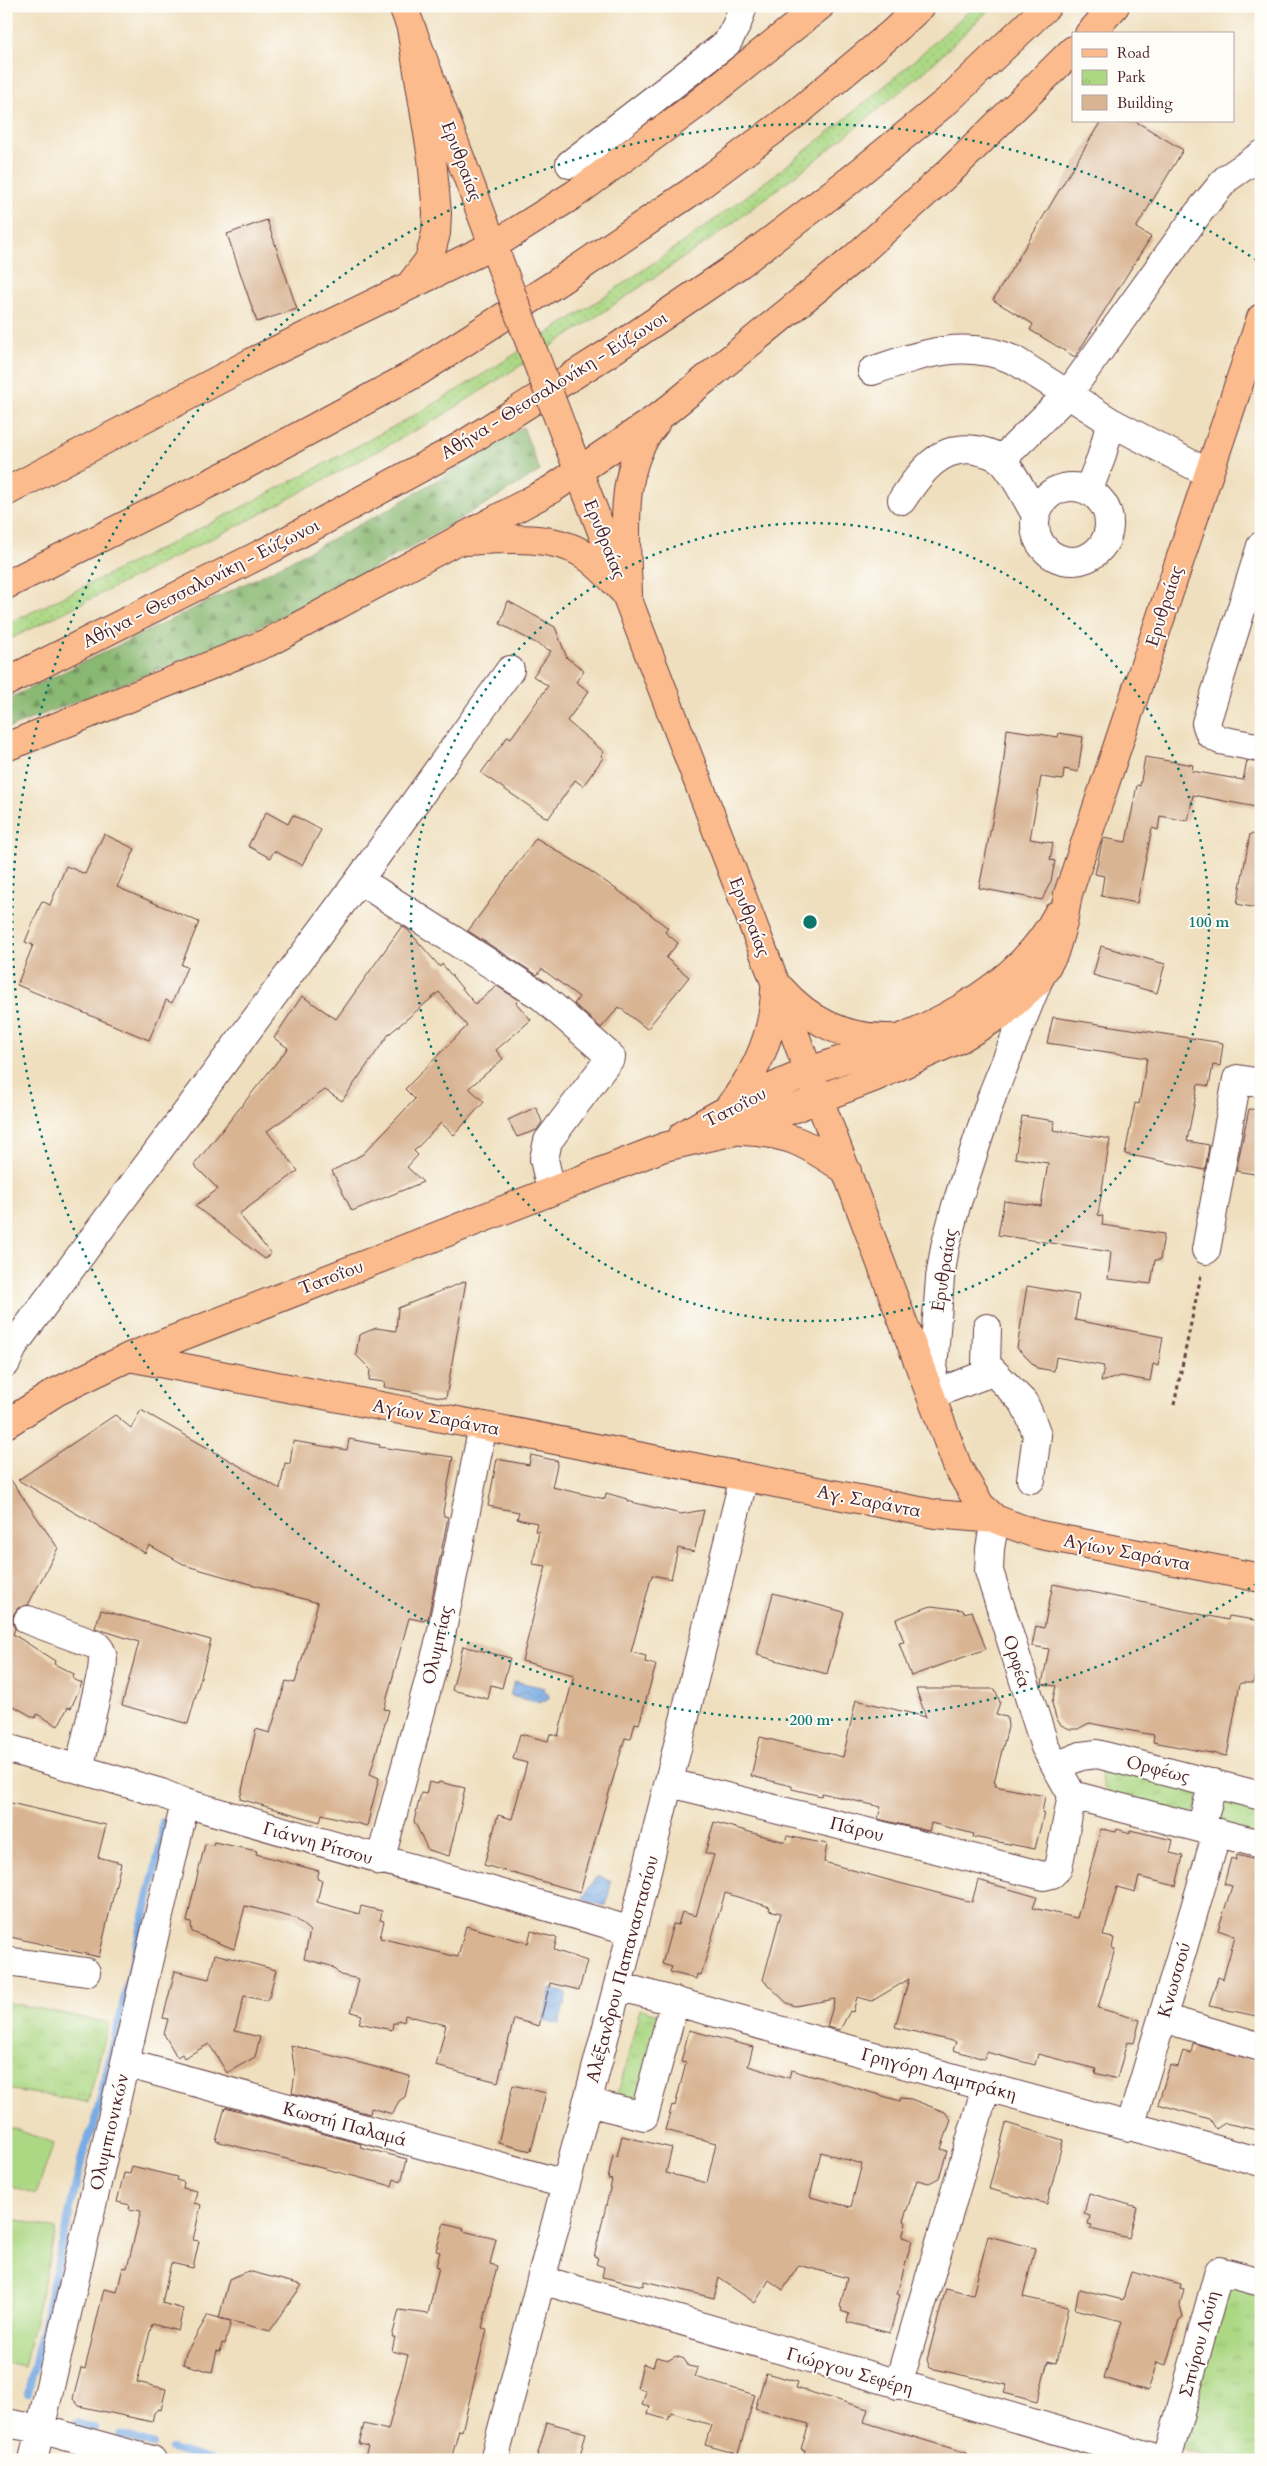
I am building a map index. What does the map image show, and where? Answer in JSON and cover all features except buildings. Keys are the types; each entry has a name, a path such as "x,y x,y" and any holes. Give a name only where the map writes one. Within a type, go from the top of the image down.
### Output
{"main road":[{"path":"6,492 256,360 494,245 575,194 696,106 799,25 820,6"},
{"path":"6,585 232,472 416,373 561,280 691,192 798,112 892,33 921,6"},
{"name":"Αθήνα - Θεσσαλονίκη - Εύζωνοι","path":"6,682 275,548 461,446 607,354 740,264 849,181 947,101 1047,6"},
{"path":"1091,32 1115,6"},
{"path":"407,17 433,166 437,213 436,233 429,260 408,287"},
{"name":"Ερυθραίας","path":"407,17 578,471 628,596 931,1395 968,1488 980,1505 995,1520"},
{"path":"6,747 269,642 552,489 664,413 853,259 952,169 1072,51"},
{"name":"Ερυθραίας","path":"820,1099 873,1078 961,1038 1003,1013 1038,980 1054,953 1063,923 1068,894 1261,318"},
{"path":"628,596 627,518 631,471 637,451 645,435 664,413"},
{"path":"457,542 514,538 548,542 582,553 628,596"},
{"name":"Ερυθραίας","path":"809,1072 902,1038 953,1012 992,988 1049,931 1068,894"},
{"path":"775,982 802,1010 818,1021 844,1033 873,1039 902,1038"},
{"path":"775,982 772,1020 764,1049 732,1119 788,1136 821,1153 847,1170"},
{"name":"Τατοΐου","path":"6,1424 56,1392 129,1356 732,1119 809,1072"},
{"name":"Τατοΐου","path":"732,1119 820,1099"},
{"name":"Αγίων Σαράντα","path":"129,1356 744,1476"},
{"name":"Αγ. Σαράντα","path":"744,1476 936,1514 995,1520"},
{"name":"Αγίων Σαράντα","path":"995,1520 1036,1534 1261,1578"}],"street":[{"path":"570,164 727,43 737,24 743,6"},
{"path":"1001,460 1068,394 1199,212 1226,180 1261,155"},
{"path":"872,371 919,355 949,348 989,350 1016,361 1111,422 1208,473"},
{"path":"1088,491 1101,458 1111,422"},
{"path":"902,500 918,474 943,455 959,450 988,452 1001,460 1036,515 1038,538 1048,553 1065,561 1088,558 1100,549 1108,536 1107,510 1097,496 1088,491 1074,487 1056,491 1043,502 1036,515"},
{"path":"1261,546 1206,723 1210,734 1220,740 1261,748"},
{"path":"6,1363 14,1345 359,880 510,670"},
{"path":"359,880 541,996 612,1057 548,1141 544,1160 551,1190"},
{"name":"Ερυθραίας","path":"931,1395 940,1278 945,1247 956,1206 993,1093 1038,980"},
{"path":"1206,1250 1249,1081"},
{"path":"987,1328 986,1364 1024,1403 1037,1435 1031,1479"},
{"path":"931,1395 992,1372"},
{"name":"Ολυμπίας","path":"380,1861 440,1640 483,1426"},
{"name":"Αλέξανδρου Παπαναστασίου","path":"494,2460 542,2280 564,2184 618,1986 670,1783 744,1476"},
{"name":"Ορφέα","path":"995,1520 990,1549 989,1571 1045,1747 1072,1794"},
{"path":"28,1620 96,1645 101,1649 103,1656 102,1671 79,1769"},
{"name":"Γιάννη Ρίτσου","path":"6,1748 161,1793 185,1803 380,1861 632,1931"},
{"name":"Ορφέως","path":"1056,1766 1081,1756 1097,1754 1261,1796"},
{"name":"Πάρου","path":"670,1783 1044,1876 1052,1874 1058,1868 1072,1794"},
{"name":"Κνωσσού","path":"1130,2127 1163,2018 1209,1830 1213,1783"},
{"path":"1072,1794 1261,1844"},
{"name":"Ολυμπιονικών","path":"34,2460 185,1803"},
{"path":"6,1962 86,1972"},
{"name":"Γρηγόρη Λαμπράκη","path":"618,1986 1261,2162"},
{"path":"587,2102 644,2116 675,2001"},
{"path":"1163,2018 1261,2047"},
{"name":"Κωστή Παλαμά","path":"125,2063 564,2184"},
{"path":"898,2385 986,2087"},
{"name":"Σπύρου Λούη","path":"1167,2460 1219,2270 1261,2282"},
{"name":"Γιώργου Σεφέρη","path":"542,2280 1159,2460"},
{"path":"6,2423 40,2429 152,2460"}],"path":[{"path":"1174,1405 1206,1250"}],"green space":[{"path":"974,6 993,6 923,73 822,155 717,235 587,323 440,417 255,517 6,641 6,625 296,479 410,418 576,315 714,220 782,169 912,63"},
{"path":"523,427 540,471 443,528 346,583 246,633 178,662 6,729 6,700 273,570 391,508"},
{"path":"1099,1764 1200,1789 1194,1812 1189,1815 1110,1794 1104,1788"},
{"path":"1220,1795 1261,1803 1261,1836 1216,1823"},
{"path":"6,2002 109,2023 88,2102 6,2089"},
{"path":"640,2009 662,2015 638,2108 616,2102"},
{"path":"6,2126 54,2143 36,2194 6,2184"},
{"path":"6,2217 56,2229 24,2367 6,2363"},
{"path":"1230,2283 1261,2291 1261,2460 1222,2460 1181,2449"}],"water":[{"path":"514,1681 545,1688 544,1691 548,1694 549,1698 546,1701 541,1701 541,1703 510,1696"},
{"path":"596,1877 601,1877 611,1882 606,1906 589,1902 583,1898"},
{"path":"550,1989 567,1993 559,2024 543,2020"}],"waterway":[{"path":"28,2393 85,2145 94,2126 161,1844 163,1822"},
{"path":"77,2423 95,2429"},
{"path":"120,2435 153,2444"},
{"path":"171,2449 211,2460"}]}
